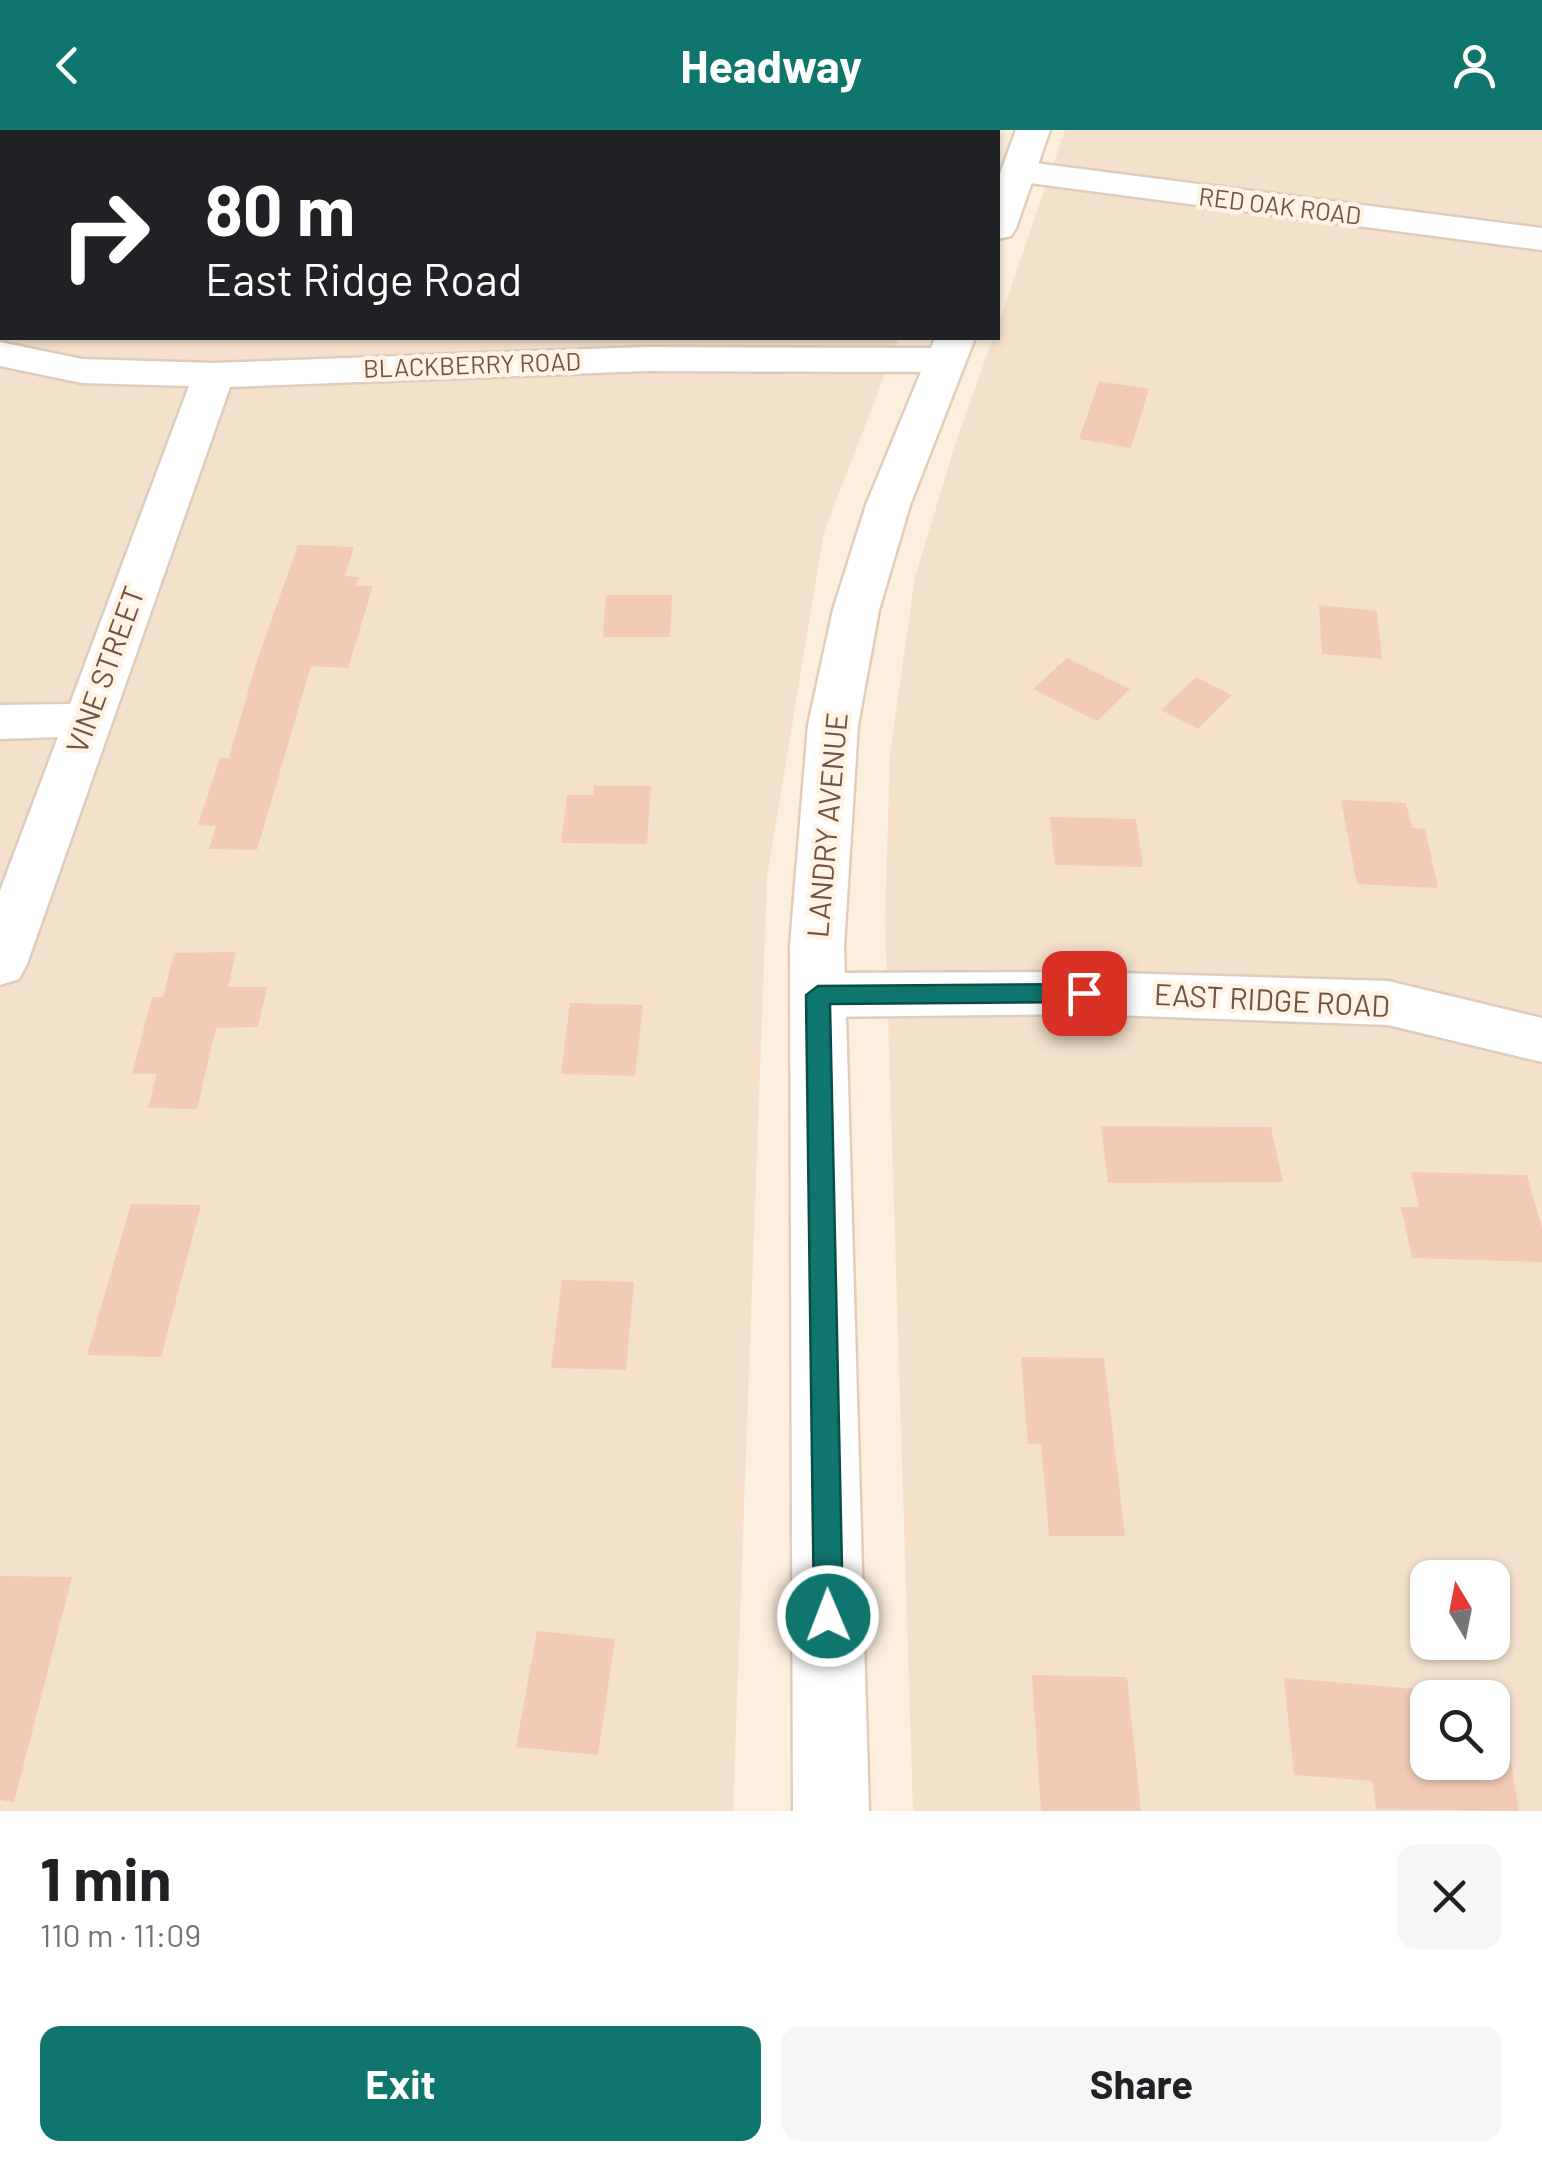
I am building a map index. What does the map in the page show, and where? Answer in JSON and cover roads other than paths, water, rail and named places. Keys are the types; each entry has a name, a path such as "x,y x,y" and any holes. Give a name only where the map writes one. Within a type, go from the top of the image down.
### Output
{"street":[{"path":"1000,223 1032,130"},
{"name":"RED OAK ROAD","path":"1019,172 1542,238"},
{"name":"BLACKBERRY ROAD","path":"0,354 82,371 214,376 951,349"},
{"name":"LANDRY AVENUE","path":"831,1811 816,946 836,706 856,610 888,505 951,349"},
{"name":"VINE STREET","path":"0,964 214,376"},
{"path":"0,722 87,720"},
{"name":"EAST RIDGE ROAD","path":"818,995 1084,993 1388,1003 1542,1040"}]}
